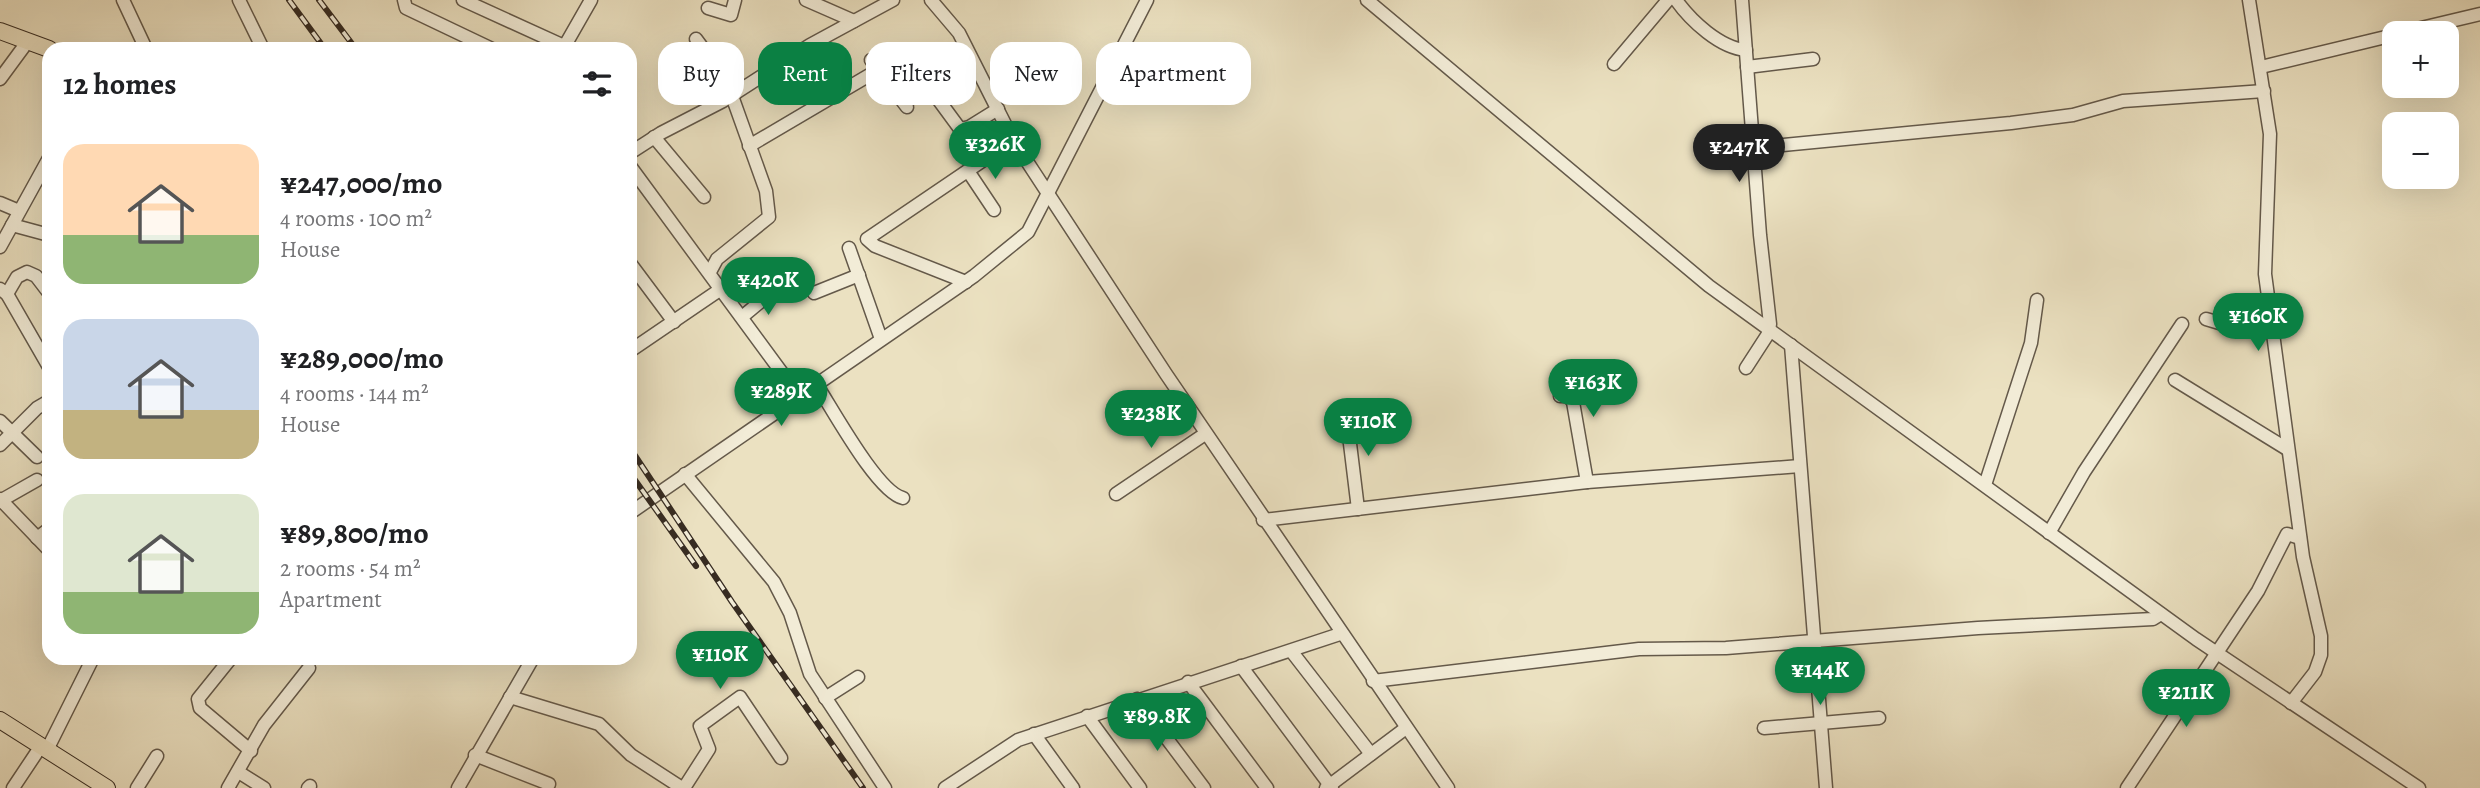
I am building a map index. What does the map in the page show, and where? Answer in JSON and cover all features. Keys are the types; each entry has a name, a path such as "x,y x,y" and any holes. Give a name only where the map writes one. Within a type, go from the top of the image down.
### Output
{"main road":[{"path":"0,31 42,46"},
{"path":"0,720 107,788"}],"street":[{"path":"123,0 143,42"},
{"path":"239,0 259,42"},
{"path":"463,0 551,42"},
{"path":"567,42 591,0"},
{"path":"708,8 731,15 735,0"},
{"path":"806,0 854,21"},
{"path":"816,42 893,0"},
{"path":"931,0 959,33 1013,140 1048,194 1263,520 1448,788"},
{"path":"637,508 966,282 1008,251 1028,232 1147,0"},
{"path":"1367,0 1666,252 2161,614 2419,788"},
{"path":"1614,64 1668,0"},
{"path":"1676,0 1711,33 1730,46 1746,50"},
{"path":"1742,0 1770,329 1746,368"},
{"path":"2249,0 2270,134 2265,274 2270,320 2300,538 2321,636 2321,655 2315,672 2291,703"},
{"path":"403,3 463,42"},
{"path":"2451,21 2480,14"},
{"path":"696,38 699,42"},
{"path":"2261,67 2382,38"},
{"path":"0,79 28,41"},
{"path":"1747,67 1813,59"},
{"path":"852,82 875,65 907,107"},
{"path":"1753,148 2035,120 2073,115 2123,101 2264,90"},
{"path":"637,148 714,105"},
{"path":"710,272 717,259 769,217 766,191 737,105"},
{"path":"749,146 818,105"},
{"path":"942,105 960,129 969,127 998,109"},
{"path":"654,137 704,197"},
{"path":"966,282 875,246 867,239 1013,140"},
{"path":"0,247 42,170"},
{"path":"968,171 994,210"},
{"path":"637,175 799,396"},
{"path":"0,203 19,211"},
{"path":"12,225 42,233"},
{"path":"849,248 881,339"},
{"path":"42,284 36,276 27,272 17,277 3,291 42,347"},
{"path":"637,272 674,322"},
{"path":"814,293 859,275"},
{"path":"637,346 721,289"},
{"path":"741,317 774,292"},
{"path":"1985,485 2031,343 2037,300"},
{"path":"2206,319 2236,328 2270,320"},
{"path":"2049,533 2084,472 2182,324"},
{"path":"1791,345 1826,788"},
{"path":"2175,380 2287,449"},
{"path":"816,384 878,478 903,498"},
{"path":"1560,396 1568,396 1573,401 1587,482"},
{"path":"0,445 10,432 42,407"},
{"path":"1346,411 1358,509"},
{"path":"0,421 37,457"},
{"path":"1116,494 1205,433"},
{"path":"1263,520 1587,482 1800,466"},
{"path":"685,474 774,582 790,613 810,674 886,788"},
{"path":"37,480 0,500 42,543"},
{"path":"37,538 42,534"},
{"path":"2127,788 2258,591 2287,534 2300,538"},
{"path":"1373,681 1639,649 1726,648 2153,620 2161,614"},
{"path":"945,788 990,756 1034,734 1188,682 1292,652 1340,634"},
{"path":"1292,652 1371,754"},
{"path":"13,788 44,748 89,665"},
{"path":"225,665 198,699 200,708 251,751"},
{"path":"458,788 529,665"},
{"path":"1241,667 1330,787 1406,728"},
{"path":"228,788 240,773 264,724 309,668"},
{"path":"825,698 858,677"},
{"path":"1188,682 1267,788"},
{"path":"510,697 600,724 631,755 683,788 709,749 700,726 740,697 781,758"},
{"path":"1137,699 1204,788"},
{"path":"1087,716 1140,788"},
{"path":"1764,727 1879,718"},
{"path":"1034,734 1068,786"},
{"path":"475,755 549,784"},
{"path":"137,788 157,756"},
{"path":"240,773 264,788"}],"railway":[{"path":"289,0 320,42"},
{"path":"319,0 351,42"},
{"path":"637,459 732,602 863,788"},
{"path":"637,483 696,566"}]}
